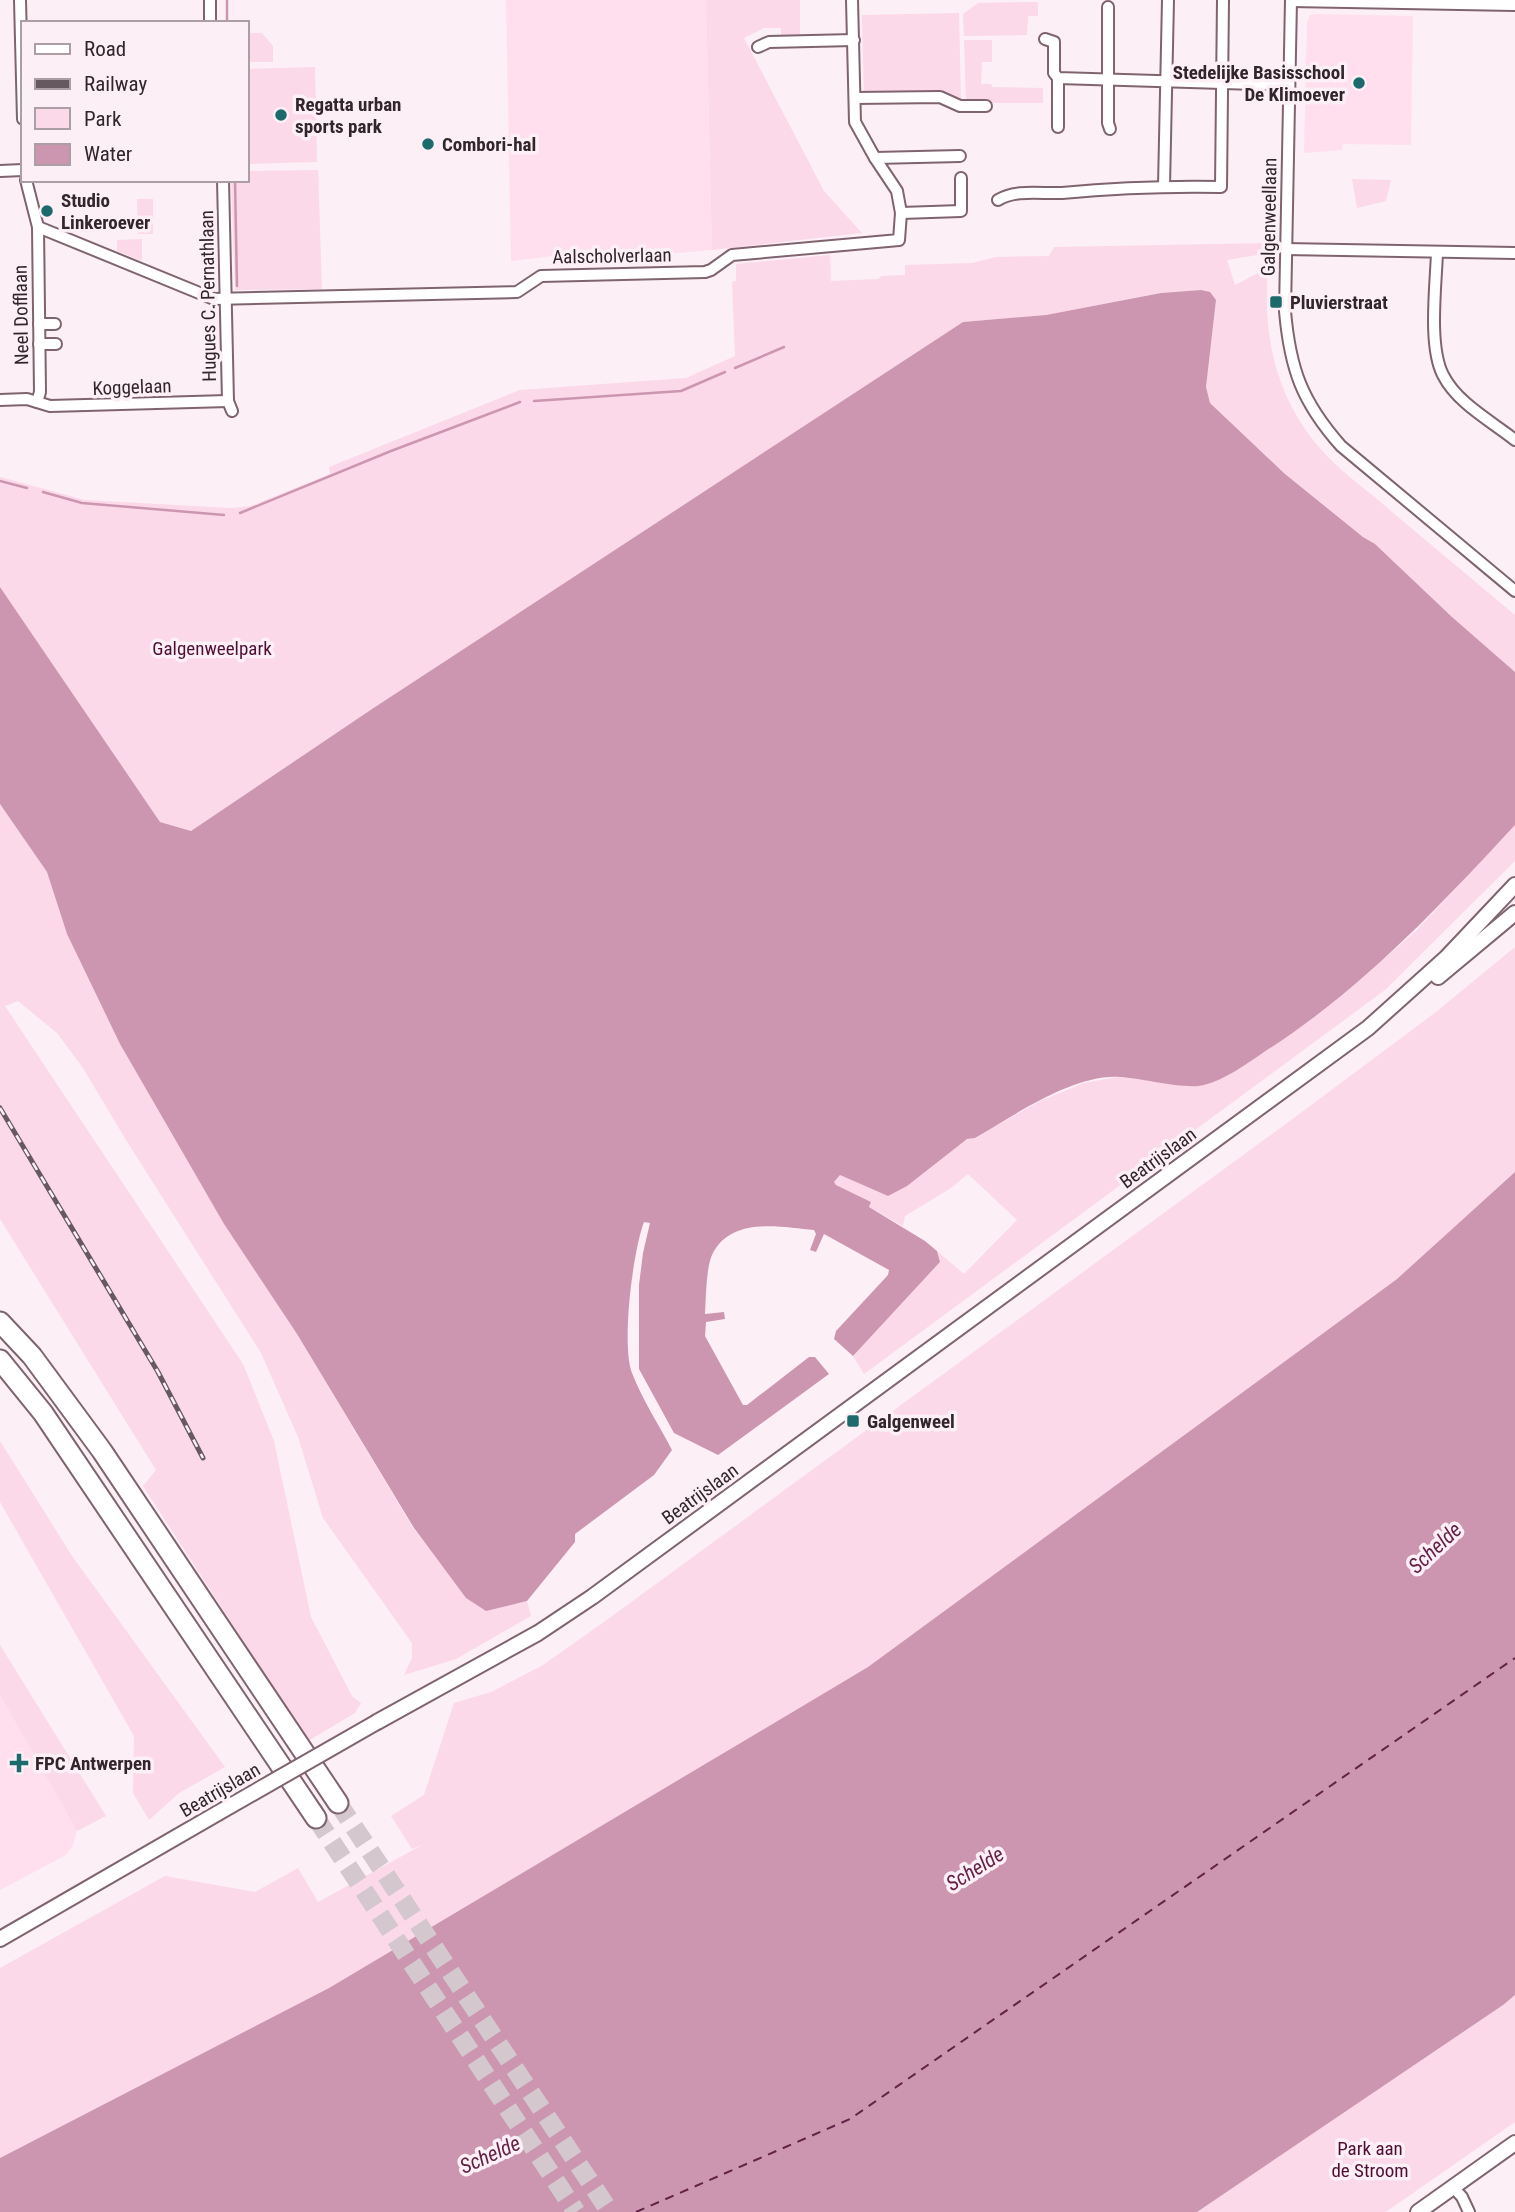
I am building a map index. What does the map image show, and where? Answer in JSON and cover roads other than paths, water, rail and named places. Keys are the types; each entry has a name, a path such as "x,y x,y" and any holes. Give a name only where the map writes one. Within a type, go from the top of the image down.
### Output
{"highway":[{"path":"0,1322 32,1356 102,1451 338,1803"},
{"path":"0,1360 43,1413 316,1818"}],"street":[{"path":"20,0 21,40"},
{"path":"210,0 210,21"},
{"path":"860,0 852,0 855,122 897,191 901,213 961,211 961,178"},
{"path":"1164,186 1168,0"},
{"path":"998,200 1008,194 1164,186 1221,187 1223,0"},
{"path":"1291,0 1515,5"},
{"name":"Galgenweellaan","path":"1291,0 1285,311 1291,360 1299,383 1319,419 1341,446 1515,591"},
{"path":"1108,8 1110,129"},
{"path":"1045,39 1054,42 1054,73 1058,78 1058,127"},
{"path":"758,47 769,42 854,40"},
{"path":"1058,78 1289,85"},
{"path":"855,98 940,97 960,106 986,106"},
{"path":"875,158 960,156"},
{"path":"0,171 21,170"},
{"name":"Neel Dofflaan","path":"27,182 38,228 36,334 40,392 37,402"},
{"name":"Hugues C. Pernathlaan","path":"223,182 230,406"},
{"name":"Aalscholverlaan","path":"38,228 209,298 226,299 517,292 541,276 705,272 732,255 899,240 901,213"},
{"path":"1285,249 1515,253"},
{"path":"1437,252 1434,340 1436,360 1444,377 1462,397 1514,438"},
{"path":"36,334 55,324"},
{"path":"36,334 56,344"},
{"name":"Koggelaan","path":"0,400 27,399 50,406 106,400 230,406"},
{"name":"Beatrijslaan","path":"1383,1016 1446,958 1515,885"},
{"name":"Beatrijslaan","path":"0,1939 538,1633 592,1597 1383,1016 1410,1000 1515,913"},
{"path":"1418,2212 1515,2143"},
{"path":"1453,2187 1462,2197 1469,2212"}],"water":[{"name":"Galgenweel","path":"1201,290 1210,292 1216,300 1206,387 1210,403 1285,474 1375,544 1515,672 1515,825 1397,947 1365,975 1299,1028 1228,1075 1196,1086 1120,1077 1083,1082 1045,1098 975,1138 967,1139 907,1186 888,1196 840,1175 834,1182 836,1185 871,1202 869,1207 925,1241 937,1251 940,1262 853,1356 834,1339 836,1331 888,1275 889,1270 824,1234 816,1252 810,1250 816,1234 814,1230 772,1226 744,1229 731,1234 720,1243 712,1255 707,1284 705,1314 724,1312 725,1319 706,1322 705,1336 743,1405 747,1405 809,1357 815,1357 829,1374 718,1455 674,1433 639,1369 639,1285 650,1223 644,1222 630,1298 629,1359 632,1373 672,1450 654,1475 575,1534 575,1542 527,1601 486,1611 466,1598 414,1528 297,1334 224,1224 120,1044 67,934 47,872 0,804 0,587 160,822 191,831 372,709 963,322 1046,315 1161,293"},
{"name":"Schelde","path":"1515,1172 1515,1995 1503,2005 1197,2212 0,2212 0,2158 329,1988 868,1667 1397,1279"}],"waterway":[{"path":"227,0 227,21"},
{"path":"235,182 237,286"},
{"path":"735,368 784,347"},
{"path":"534,401 681,391 725,372"},
{"path":"240,513 520,402"},
{"path":"0,481 27,488"},
{"path":"43,492 82,503 224,515"}],"tunnel":[{"path":"338,1803 610,2212"},
{"path":"316,1818 576,2212"}],"railway":[{"path":"0,1108 158,1372 203,1458"}],"place":[{"name":"Stedelijke Basisschool De Klimoever","path":"1359,83"},
{"name":"Regatta urban sports park","path":"281,115"},
{"name":"Combori-hal","path":"428,144"},
{"name":"Studio Linkeroever","path":"47,211"},
{"name":"Pluvierstraat","path":"1276,302"},
{"name":"Galgenweel","path":"853,1421"},
{"name":"FPC Antwerpen","path":"19,1763"}],"park label":[{"name":"Galgenweelpark","path":"212,648"},
{"name":"Park aan de Stroom","path":"1370,2159"}]}
